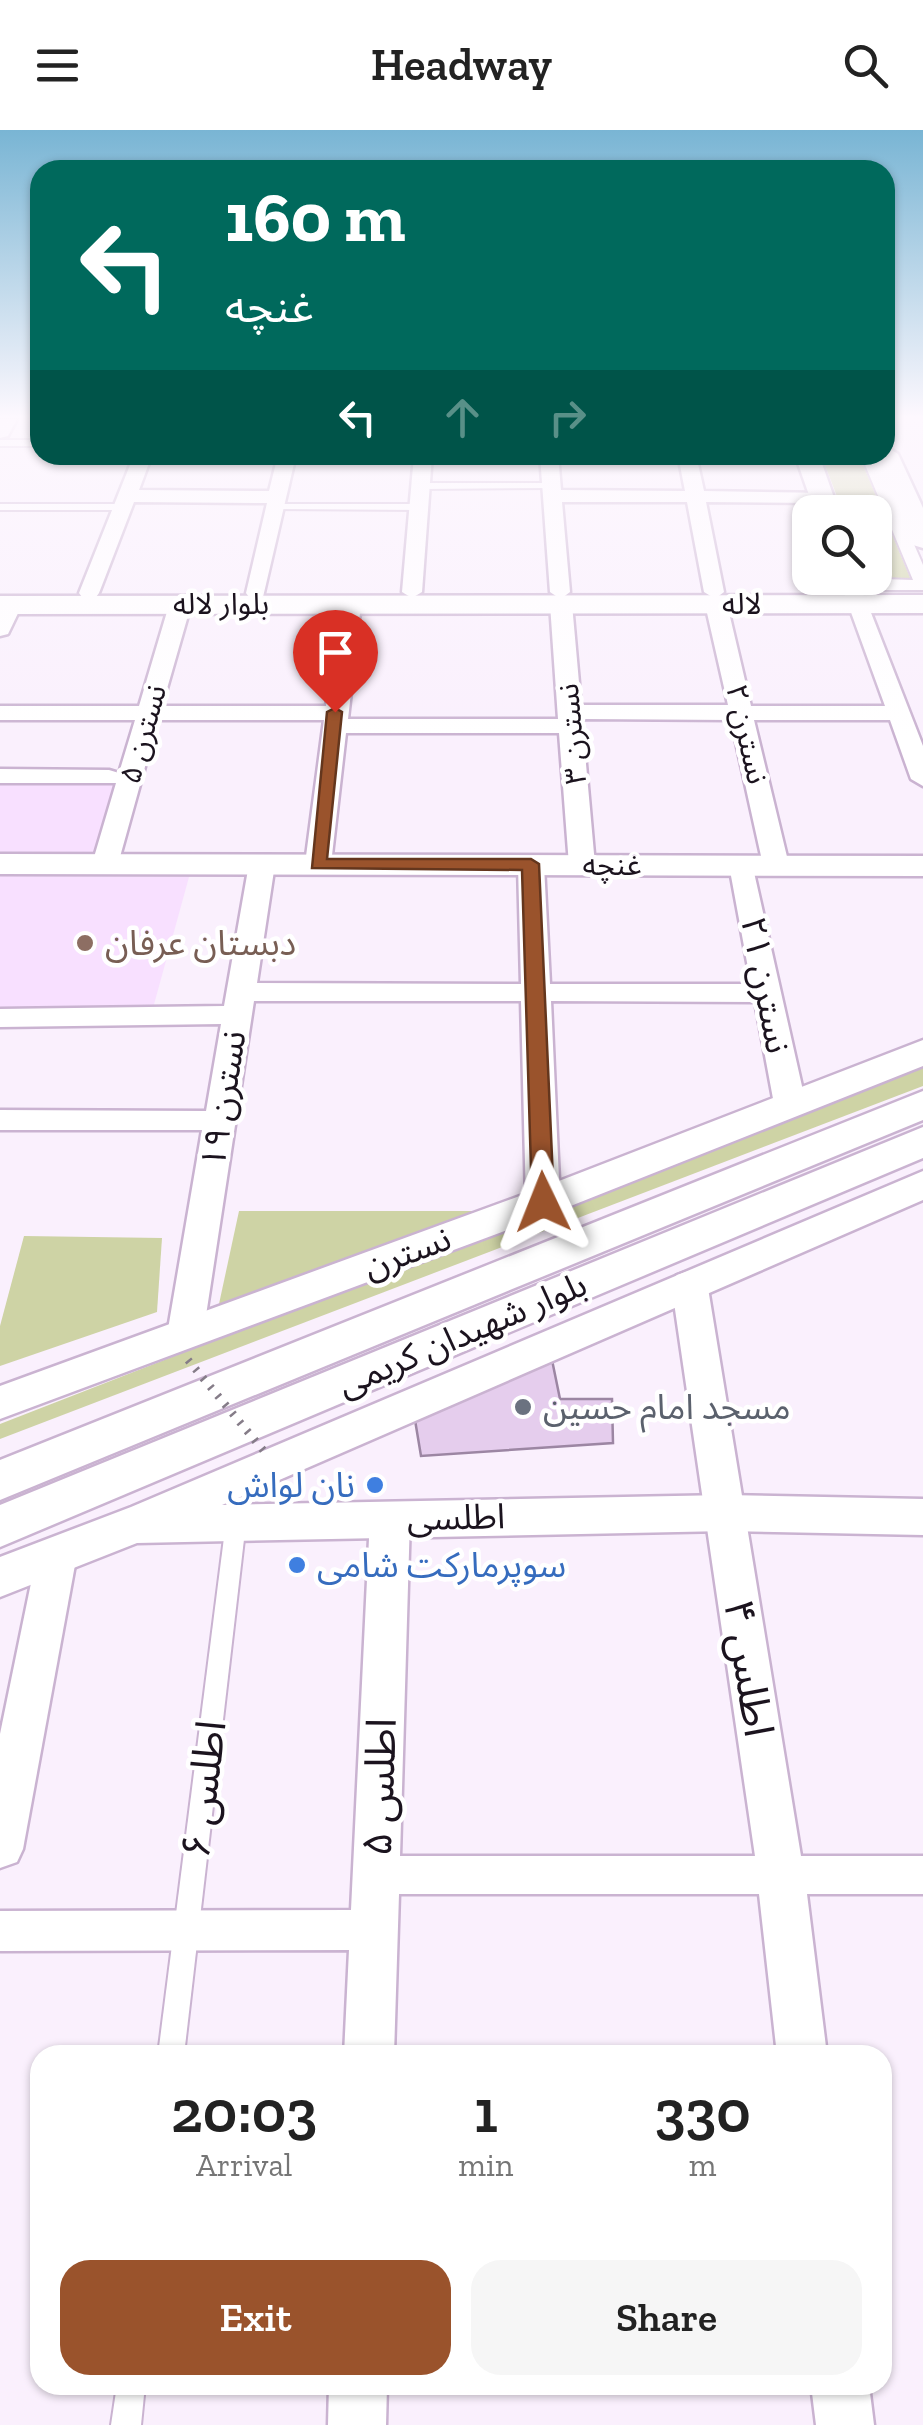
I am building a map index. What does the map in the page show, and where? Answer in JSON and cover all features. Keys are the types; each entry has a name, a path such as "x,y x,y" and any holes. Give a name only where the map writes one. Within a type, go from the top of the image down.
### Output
{"main road":[{"name":"لاله","path":"892,587 923,587"},
{"name":"بلوار لاله","path":"3,608 89,593 412,592 560,598"},
{"name":"لاله","path":"560,598 715,598 792,593"},
{"name":"لاله","path":"886,595 923,604"},
{"name":"بلوار لاله","path":"3,608 560,598"},
{"name":"بلوار شهیدان کریمی","path":"0,1482 923,1104"},
{"name":"بلوار شهیدان کریمی","path":"0,1527 923,1141"}],"street":[{"path":"89,593 115,526"},
{"path":"256,592 271,526"},
{"path":"412,592 417,526"},
{"name":"نسترن ۳","path":"555,526 582,865"},
{"name":"نسترن ۲","path":"701,526 776,865"},
{"path":"898,526 923,587"},
{"path":"859,595 923,779"},
{"name":"نسترن ۵","path":"105,864 180,604"},
{"path":"318,864 350,604"},
{"path":"0,713 571,719 742,712 899,712"},
{"path":"0,776 109,777"},
{"name":"غنچه","path":"0,864 923,866"},
{"name":"نسترن ۱۹","path":"186,1347 262,864"},
{"path":"531,864 543,1202"},
{"name":"نسترن ۲۱","path":"742,865 790,1104"},
{"path":"0,1018 536,993 767,993"},
{"name":"نسترن","path":"0,1403 186,1347 923,1052"},
{"path":"0,1120 220,1121"},
{"path":"131,1525 923,1184"},
{"name":"اطلس ۴","path":"689,1282 781,1875 801,2045"},
{"name":"اطلسی","path":"0,1578 131,1525 726,1513 923,1517"},
{"name":"اطلس ۵","path":"369,2045 390,1518"},
{"path":"0,1849 58,1554"},
{"path":"375,1875 923,1875"},
{"path":"0,1930 373,1930"},
{"path":"357,2425 358,2395"},
{"path":"841,2395 845,2425"}],"lane":[{"name":"اطلس ۶","path":"171,2045 236,1522"},
{"path":"126,2425 130,2395"}],"path":[{"path":"186,1347 268,1456"}],"shaded area":[{"path":"0,783 116,783 95,855 0,855"},
{"name":"دبستان عرفان","path":"0,876 189,877 153,1008 0,1010"}],"green space":[{"path":"892,534 912,582 892,582"},
{"path":"923,1064 923,1086 0,1439 0,1424"},
{"path":"239,1211 475,1211 219,1304"},
{"path":"24,1236 162,1238 157,1312 0,1366 0,1326"}],"building":[{"name":"مسجد امام حسین","path":"552,1360 560,1399 612,1399 613,1443 421,1456 414,1414"}],"place":[{"name":"دبستان عرفان","path":"85,943"},
{"name":"مسجد امام حسین","path":"523,1407"},
{"name":"نان لواش","path":"375,1485"},
{"name":"سوپرمارکت شامی","path":"297,1565"}],"route":[{"path":"335,712 318,864 531,864 543,1202"}]}
